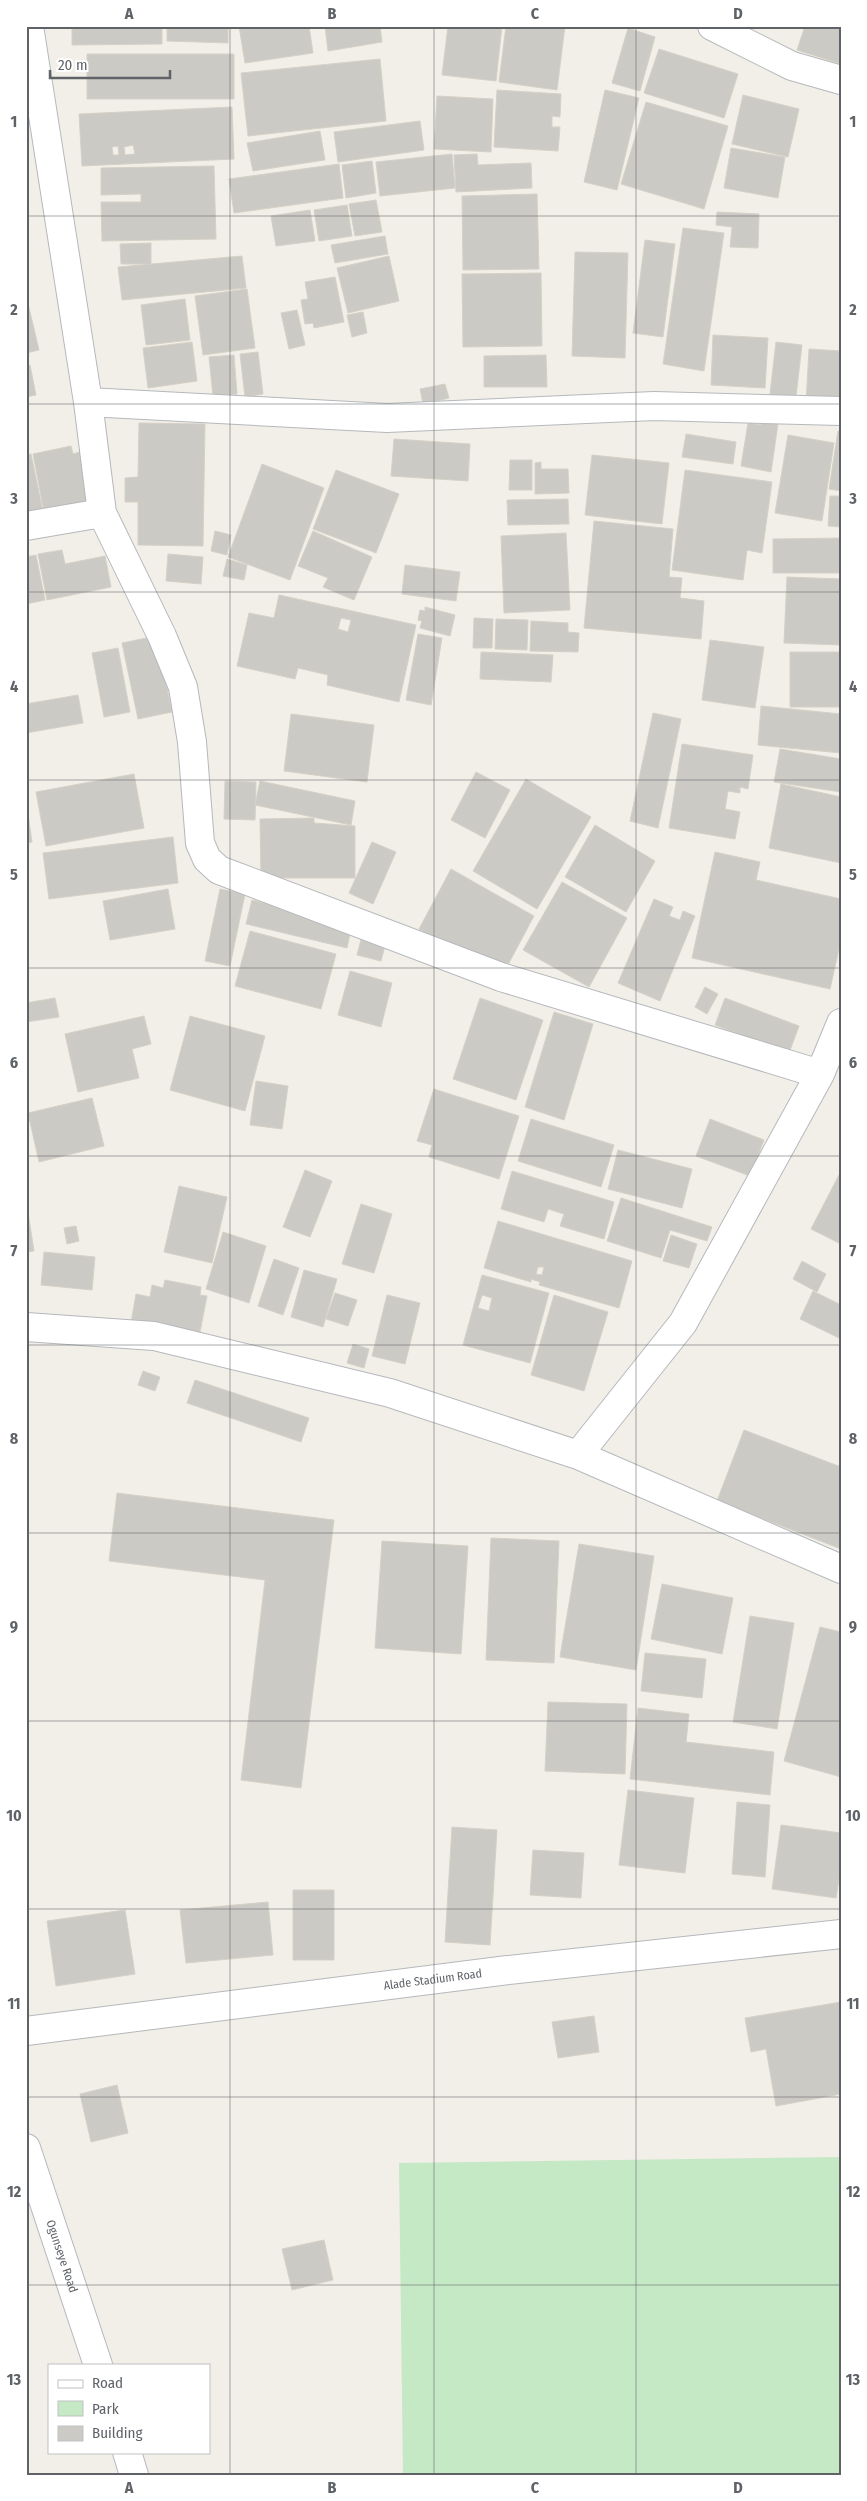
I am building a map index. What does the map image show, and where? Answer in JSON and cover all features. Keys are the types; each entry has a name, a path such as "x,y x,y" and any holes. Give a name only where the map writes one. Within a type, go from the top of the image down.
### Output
{"street":[{"path":"29,26 88,402 102,513 162,636 183,687 192,742 200,843 207,859 219,870 501,977 820,1074"},
{"path":"712,26 792,66 841,80"},
{"path":"88,402 387,418 654,406 841,411"},
{"path":"26,526 102,513"},
{"path":"578,1455 682,1323 820,1074 841,1023"},
{"path":"26,1327 154,1336 390,1393 578,1455 841,1569"},
{"name":"Alade Stadium Road","path":"26,2031 508,1970 841,1934"},
{"name":"Ogunseye Road","path":"26,2148 98,2364"},
{"path":"128,2454 134,2475"}],"green space":[{"path":"841,2157 841,2475 403,2475 399,2163"}],"building":[{"path":"72,26 162,26 162,44 72,45"},
{"path":"167,26 228,26 228,43 167,41"},
{"path":"239,26 309,26 313,53 245,63"},
{"path":"325,26 380,26 382,42 328,51"},
{"path":"448,26 502,26 496,81 442,75"},
{"path":"506,26 565,26 557,90 499,82"},
{"path":"805,26 841,26 841,64 797,50"},
{"path":"628,28 655,37 640,91 612,83"},
{"path":"659,49 738,74 724,118 644,93"},
{"path":"87,54 234,54 234,99 87,99"},
{"path":"380,59 386,121 248,136 241,73"},
{"path":"497,90 561,94 560,117 552,116 552,127 560,127 558,151 494,147"},
{"path":"605,90 639,98 617,190 584,182"},
{"path":"743,95 799,109 788,157 732,144"},
{"path":"437,96 493,99 491,152 434,149"},
{"path":"646,102 728,126 704,209 621,184"},
{"path":"232,107 234,159 82,166 79,114","holes":["133,145 135,154 125,155 124,147","118,146 119,155 113,155 112,147"]},
{"path":"420,121 424,150 338,162 334,132"},
{"path":"320,131 325,160 253,171 247,143"},
{"path":"731,148 785,157 778,198 724,188"},
{"path":"452,154 455,188 380,196 376,162"},
{"path":"477,154 478,165 531,163 532,188 456,192 454,155"},
{"path":"372,161 376,193 346,198 342,165"},
{"path":"339,164 343,198 234,213 229,179"},
{"path":"214,166 216,239 102,241 101,202 141,202 141,194 101,195 101,168"},
{"path":"537,194 539,269 463,270 462,196"},
{"path":"376,200 382,232 355,236 349,204"},
{"path":"347,205 352,236 319,241 314,210"},
{"path":"310,210 315,241 276,246 271,216"},
{"path":"717,212 759,214 758,248 730,247 732,227 716,225"},
{"path":"683,228 724,233 704,371 663,364"},
{"path":"385,236 388,254 335,263 331,245"},
{"path":"645,240 675,244 663,337 633,333"},
{"path":"151,243 151,264 121,264 120,244"},
{"path":"575,252 628,253 625,358 572,356"},
{"path":"242,256 246,288 122,300 118,267"},
{"path":"389,256 399,301 348,313 337,268"},
{"path":"541,273 542,346 463,347 462,274"},
{"path":"335,277 344,322 314,328 313,323 305,324 301,300 308,299 305,282"},
{"path":"247,289 255,348 203,355 195,296"},
{"path":"26,295 39,350 26,353"},
{"path":"185,299 190,340 146,345 141,305"},
{"path":"297,310 305,345 289,349 281,313"},
{"path":"363,312 367,333 352,337 347,315"},
{"path":"713,335 768,338 765,388 711,385"},
{"path":"192,342 197,381 148,388 143,348"},
{"path":"776,342 802,345 795,405 769,402"},
{"path":"809,349 841,351 841,405 806,403"},
{"path":"258,352 263,394 245,397 240,354"},
{"path":"234,355 237,394 213,396 209,357"},
{"path":"546,355 547,387 484,387 484,356"},
{"path":"30,365 36,395 26,397 26,366"},
{"path":"445,384 449,398 423,404 420,389"},
{"path":"762,421 778,424 771,472 741,466 748,423 761,425"},
{"path":"139,423 205,424 203,546 138,545 138,502 125,502 125,478 138,477"},
{"path":"838,431 841,431 841,491 829,489"},
{"path":"686,434 736,442 733,464 682,457"},
{"path":"788,435 834,443 822,521 775,513"},
{"path":"394,439 470,444 468,481 391,476"},
{"path":"71,446 73,454 83,451 94,507 45,517 33,454"},
{"path":"31,454 44,516 26,520 26,455"},
{"path":"592,455 669,463 662,524 585,515"},
{"path":"510,460 532,460 532,490 509,490"},
{"path":"541,462 541,469 568,469 569,493 535,494 535,463"},
{"path":"262,464 324,488 290,580 228,557"},
{"path":"336,470 399,494 376,553 313,529"},
{"path":"685,470 772,482 762,553 747,550 743,580 672,570"},
{"path":"830,496 841,496 841,527 828,526"},
{"path":"568,499 569,524 508,525 507,500"},
{"path":"594,521 673,529 669,577 682,578 680,598 704,601 701,639 584,628"},
{"path":"215,531 231,535 227,555 211,551"},
{"path":"313,531 372,557 354,600 323,587 328,578 298,566"},
{"path":"566,533 570,610 504,613 501,536"},
{"path":"841,538 841,573 773,573 773,539"},
{"path":"62,550 65,564 105,556 111,587 47,600 38,554"},
{"path":"168,554 203,557 201,584 166,581"},
{"path":"36,555 45,600 26,604 26,557"},
{"path":"227,559 247,565 244,580 223,576"},
{"path":"405,565 460,572 456,601 402,594"},
{"path":"787,577 841,579 841,645 784,643"},
{"path":"279,595 416,625 399,702 327,685 328,675 298,668 295,679 237,666 249,613 274,618","holes":["341,618 351,620 348,632 338,629"]},
{"path":"425,607 455,615 450,636 420,628 422,621 418,620 420,610 425,611"},
{"path":"474,618 493,619 492,648 473,648"},
{"path":"496,619 528,620 527,650 495,649"},
{"path":"531,621 568,623 568,632 579,633 578,652 530,651"},
{"path":"418,634 442,638 431,705 406,700"},
{"path":"156,636 172,712 138,719 122,643"},
{"path":"710,640 764,647 755,708 702,700"},
{"path":"118,648 130,712 104,717 92,653"},
{"path":"481,652 553,655 551,682 480,679"},
{"path":"790,652 841,652 841,707 790,707"},
{"path":"78,695 83,723 26,733 26,704"},
{"path":"761,706 841,714 841,753 758,745"},
{"path":"653,713 681,719 658,828 630,821"},
{"path":"291,714 374,725 367,782 284,771"},
{"path":"682,744 753,755 748,789 740,787 740,793 728,791 725,809 740,812 735,839 669,828"},
{"path":"780,749 841,759 841,792 774,782"},
{"path":"476,772 510,790 485,838 451,820"},
{"path":"134,774 144,828 46,846 36,792"},
{"path":"526,779 591,817 537,909 473,871"},
{"path":"225,781 256,782 255,820 224,819"},
{"path":"260,781 355,801 351,825 255,805"},
{"path":"781,784 841,797 841,863 769,848"},
{"path":"26,801 32,842 26,843"},
{"path":"314,818 314,823 355,826 355,878 261,878 260,819"},
{"path":"595,825 655,861 626,912 565,877"},
{"path":"173,837 178,883 49,899 43,853"},
{"path":"372,842 396,852 373,904 349,893"},
{"path":"715,852 760,862 756,880 841,899 841,940 830,989 692,958"},
{"path":"451,869 534,916 502,976 419,929"},
{"path":"562,882 627,918 589,987 523,950"},
{"path":"168,889 175,929 110,940 103,901"},
{"path":"220,889 245,894 230,966 205,961"},
{"path":"654,899 673,907 669,916 680,920 683,911 695,916 660,1001 618,983"},
{"path":"252,900 352,924 347,948 246,924"},
{"path":"364,928 388,934 381,961 357,955"},
{"path":"250,931 336,954 321,1009 235,986"},
{"path":"350,971 392,983 381,1027 338,1015"},
{"path":"705,987 718,994 707,1014 695,1007"},
{"path":"55,998 59,1017 26,1022 26,1003"},
{"path":"480,998 543,1020 516,1100 453,1079"},
{"path":"725,998 799,1026 789,1053 715,1025"},
{"path":"554,1012 593,1024 564,1120 525,1107"},
{"path":"144,1016 151,1044 132,1049 139,1078 78,1092 65,1034"},
{"path":"190,1016 265,1036 245,1111 170,1090"},
{"path":"256,1081 288,1086 282,1129 250,1125"},
{"path":"434,1089 519,1116 499,1179 429,1157 432,1145 417,1141"},
{"path":"92,1098 104,1146 39,1162 28,1113"},
{"path":"531,1119 614,1145 601,1187 518,1161"},
{"path":"710,1119 764,1140 750,1176 696,1156"},
{"path":"618,1150 692,1169 682,1208 608,1189"},
{"path":"305,1170 332,1181 310,1237 283,1227"},
{"path":"512,1171 614,1202 604,1239 560,1226 564,1214 548,1209 544,1222 501,1209"},
{"path":"841,1171 841,1244 811,1229"},
{"path":"179,1186 227,1197 212,1263 164,1252"},
{"path":"621,1198 712,1227 707,1241 670,1230 661,1258 607,1241"},
{"path":"26,1200 34,1251 26,1252"},
{"path":"361,1204 392,1214 374,1273 342,1264"},
{"path":"498,1221 632,1261 619,1308 539,1285 540,1282 531,1279 531,1282 484,1268","holes":["538,1267 544,1267 542,1275 536,1274"]},
{"path":"76,1226 79,1241 67,1244 64,1228"},
{"path":"223,1232 266,1246 249,1303 206,1289"},
{"path":"671,1235 697,1244 689,1268 663,1261"},
{"path":"44,1252 95,1257 92,1290 41,1285"},
{"path":"274,1259 299,1268 283,1315 258,1306"},
{"path":"802,1261 826,1274 817,1292 793,1279"},
{"path":"304,1270 337,1279 323,1327 291,1317"},
{"path":"482,1275 549,1293 530,1363 463,1345","holes":["482,1295 492,1298 489,1311 478,1308"]},
{"path":"165,1280 201,1287 200,1295 207,1296 199,1337 131,1323 136,1294 150,1297 152,1285 163,1288"},
{"path":"813,1291 841,1305 841,1339 800,1319"},
{"path":"335,1293 357,1300 348,1326 326,1319"},
{"path":"387,1295 420,1303 405,1364 372,1356"},
{"path":"554,1295 608,1312 584,1391 531,1375"},
{"path":"353,1344 369,1349 364,1368 347,1363"},
{"path":"143,1371 160,1377 155,1391 138,1385"},
{"path":"195,1380 309,1418 301,1442 187,1403"},
{"path":"744,1430 841,1467 841,1549 717,1501"},
{"path":"117,1493 334,1520 301,1788 241,1780 265,1580 109,1561"},
{"path":"491,1538 559,1541 554,1663 486,1660"},
{"path":"382,1541 468,1546 461,1654 375,1648"},
{"path":"579,1544 654,1556 636,1670 560,1657"},
{"path":"662,1584 733,1598 722,1654 651,1639"},
{"path":"750,1616 794,1623 777,1729 733,1722"},
{"path":"820,1627 841,1632 841,1777 784,1761"},
{"path":"645,1653 706,1659 702,1698 641,1691"},
{"path":"548,1702 627,1704 625,1774 545,1771"},
{"path":"638,1708 689,1714 686,1742 774,1752 770,1795 630,1779"},
{"path":"628,1790 694,1798 685,1873 619,1865"},
{"path":"737,1802 770,1805 765,1877 732,1874"},
{"path":"781,1825 841,1833 841,1866 836,1898 772,1889"},
{"path":"452,1827 497,1830 490,1945 445,1942"},
{"path":"533,1850 584,1853 581,1898 530,1895"},
{"path":"293,1890 334,1890 334,1960 293,1960"},
{"path":"268,1902 273,1955 186,1963 180,1910"},
{"path":"125,1910 135,1974 56,1986 47,1921"},
{"path":"841,2002 841,2094 776,2106 766,2049 751,2052 745,2018"},
{"path":"594,2016 599,2052 558,2058 552,2022"},
{"path":"117,2085 128,2133 91,2142 80,2094"},
{"path":"324,2240 333,2280 292,2290 282,2249"}]}
